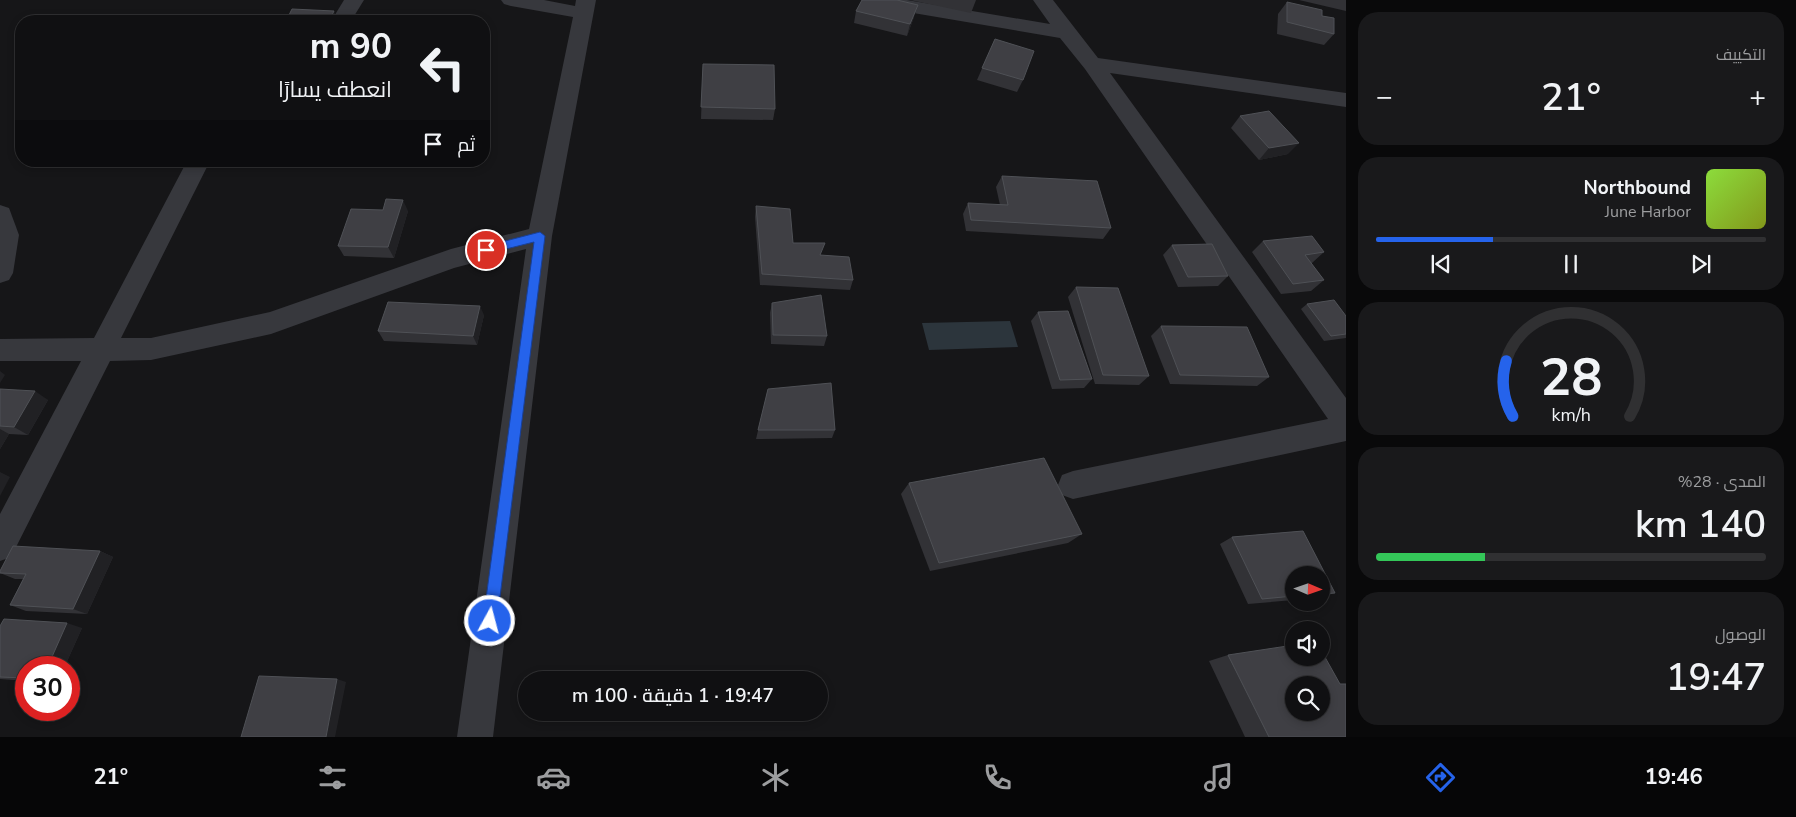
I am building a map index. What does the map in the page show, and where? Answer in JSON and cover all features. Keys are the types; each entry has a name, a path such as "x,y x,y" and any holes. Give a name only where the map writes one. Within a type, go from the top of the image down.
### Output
{"street":[{"path":"345,15 354,0"},
{"path":"475,737 540,236 585,7 511,0"},
{"path":"872,0 1067,33"},
{"path":"1043,0 1092,64 1346,421"},
{"path":"1092,64 1346,100"},
{"path":"0,546 195,167"},
{"path":"0,214 7,235 0,273"},
{"path":"0,350 151,350 272,323 451,259 540,236"},
{"path":"1073,485 1346,428"}],"shaded area":[{"path":"1010,321 1018,347 929,350 922,323"}],"building":[{"path":"862,0 897,0 918,5 910,24 856,11"},
{"path":"1287,2 1322,10 1322,16 1334,18 1334,34 1287,22"},
{"path":"292,9 334,11 332,15 289,15"},
{"path":"995,39 1034,51 1023,80 982,68"},
{"path":"703,64 774,65 775,109 701,107"},
{"path":"1269,111 1299,143 1269,148 1240,116"},
{"path":"1002,176 1097,181 1111,228 971,220 968,203 1008,205"},
{"path":"386,199 403,200 388,247 338,246 351,209 383,210"},
{"path":"756,206 790,209 793,243 825,243 820,255 849,257 853,280 762,274"},
{"path":"1312,236 1324,252 1305,255 1324,280 1293,284 1263,241"},
{"path":"1212,244 1228,276 1188,277 1172,245"},
{"path":"1076,287 1118,288 1149,376 1103,375"},
{"path":"821,295 827,336 773,335 772,303"},
{"path":"1334,300 1346,316 1346,334 1331,336 1307,304"},
{"path":"388,302 480,306 473,336 378,331"},
{"path":"1068,311 1092,379 1060,380 1038,312"},
{"path":"1161,326 1247,327 1269,377 1180,375"},
{"path":"831,383 835,430 758,430 768,389"},
{"path":"0,389 35,391 14,427 0,426"},
{"path":"1044,458 1082,534 939,563 909,483"},
{"path":"1303,531 1321,566 1285,566 1285,597 1262,599 1232,537"},
{"path":"13,546 100,551 73,609 10,605 26,574 0,573"},
{"path":"1330,583 1335,593 1330,593"},
{"path":"4,619 67,623 52,656 15,656 15,678 0,677 0,626"},
{"path":"1285,646 1285,666 1330,666 1340,684 1346,684 1346,737 1269,737 1228,655"},
{"path":"259,676 337,679 326,737 241,737"}],"route":[{"path":"486,250 540,236 490,621"}]}
